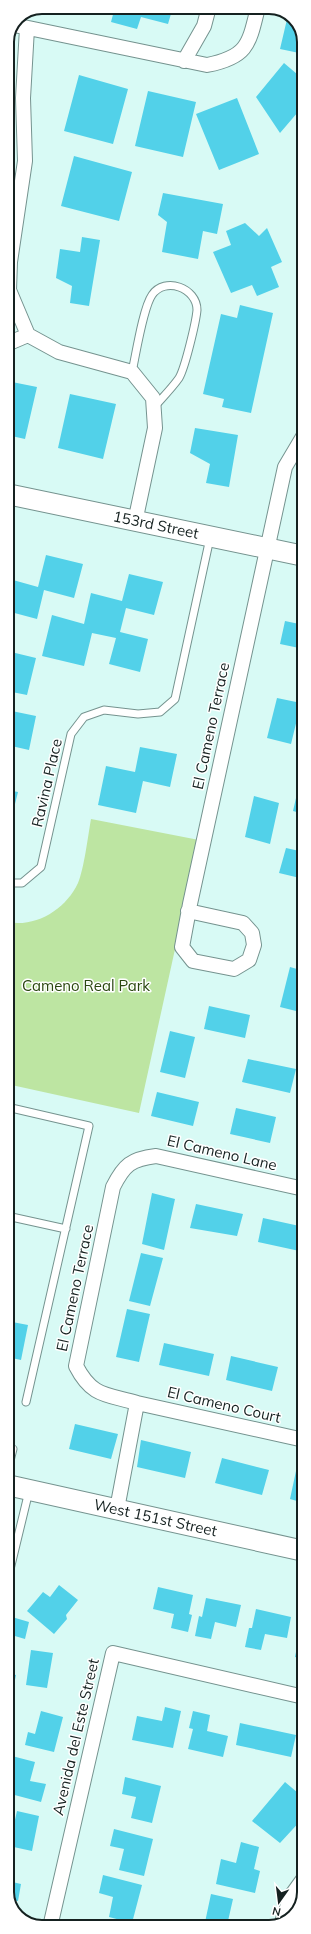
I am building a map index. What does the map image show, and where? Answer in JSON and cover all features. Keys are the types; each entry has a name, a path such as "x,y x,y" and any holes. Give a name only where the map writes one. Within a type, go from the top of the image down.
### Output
{"street":[{"path":"184,62 204,26 207,14"},
{"path":"14,235 25,161 21,27 184,62 208,65 225,62 241,53 251,37 256,14"},
{"path":"14,304 28,335 59,352 132,372 153,398 155,428 135,522"},
{"path":"14,341 28,335"},
{"name":"El Cameno Terrace","path":"188,911 243,923 252,933 254,945 249,960 234,969 193,961 182,947 188,911 285,467 297,447"},
{"name":"153rd Street","path":"14,496 135,522 297,554"},
{"name":"El Cameno Terrace","path":"137,1402 97,1392 84,1381 76,1366 113,1187 121,1170 143,1157 156,1156"},
{"name":"El Cameno Lane","path":"156,1156 297,1187"},
{"path":"117,1509 137,1402"},
{"name":"El Cameno Court","path":"137,1402 297,1438"},
{"name":"West 151st Street","path":"14,1486 297,1549"},
{"name":"Avenida del Este Street","path":"52,1920 113,1653 297,1695"},
{"path":"284,1915 291,1896 297,1888"}],"lane":[{"path":"132,372 147,305 153,294 164,286 178,286 192,296 197,309 185,365 179,378 154,408"},
{"name":"Ravina Place","path":"14,883 22,884 41,867 71,734 84,717 104,710 138,714 160,712 175,699 210,537"},
{"path":"14,1109 89,1126 26,1402"},
{"path":"14,1218 66,1229"},
{"path":"14,1554 30,1490"}],"green space":[{"name":"Cameno Real Park","path":"91,819 199,840 139,1113 14,1086 14,923 29,922 39,919 58,908 66,901 78,883 84,861"}],"building":[{"path":"113,14 171,14 168,24 141,17 137,29 111,22"},
{"path":"287,20 294,30 297,39 297,53 280,49"},
{"path":"284,63 297,74 297,113 280,133 256,97"},
{"path":"79,75 128,89 113,144 64,131"},
{"path":"148,91 196,102 183,157 135,146"},
{"path":"237,98 259,154 219,170 196,114"},
{"path":"74,156 132,172 119,221 61,206"},
{"path":"163,193 223,204 217,234 203,231 198,259 162,252 167,222 158,215"},
{"path":"245,223 259,236 267,228 282,262 271,267 279,287 257,296 252,285 231,293 213,252 231,245 226,231"},
{"path":"82,237 100,240 89,306 70,303 72,286 56,278 60,249 80,252"},
{"path":"240,305 273,313 251,413 222,407 224,399 203,394 221,314 237,318"},
{"path":"14,382 37,387 25,439 14,437"},
{"path":"70,394 116,404 103,459 58,448"},
{"path":"195,428 238,435 229,487 206,483 210,464 190,453"},
{"path":"46,555 83,564 74,598 44,590 37,619 14,613 14,580 38,587"},
{"path":"129,574 163,582 154,615 126,608 120,632 148,639 140,672 109,664 116,638 92,633 84,666 42,656 52,615 84,624 91,593 122,601"},
{"path":"285,621 297,624 297,648 280,644"},
{"path":"14,653 36,658 27,695 14,692"},
{"path":"277,698 297,702 297,719 291,744 267,738"},
{"path":"14,711 36,716 29,750 14,747"},
{"path":"140,747 177,754 170,787 143,781 136,813 98,805 106,766 135,772"},
{"path":"14,791 18,792 14,808"},
{"path":"297,794 297,812 293,811"},
{"path":"254,796 279,803 270,844 245,837"},
{"path":"286,848 297,850 297,877 279,873"},
{"path":"290,967 297,969 297,1011 280,1007"},
{"path":"209,1006 250,1015 245,1038 204,1029"},
{"path":"170,1031 195,1037 185,1078 160,1072"},
{"path":"248,1059 296,1069 290,1093 242,1082"},
{"path":"157,1092 199,1102 193,1126 151,1116"},
{"path":"236,1108 276,1117 270,1143 230,1134"},
{"path":"152,1193 175,1199 164,1250 142,1244"},
{"path":"196,1204 243,1214 237,1236 190,1228"},
{"path":"263,1218 297,1225 297,1250 258,1242"},
{"path":"141,1253 163,1258 150,1306 129,1301"},
{"path":"127,1309 150,1314 139,1362 116,1357"},
{"path":"14,1322 28,1325 21,1360 14,1358"},
{"path":"164,1343 214,1354 209,1376 159,1365"},
{"path":"231,1356 278,1367 272,1391 226,1380"},
{"path":"75,1424 118,1434 111,1459 69,1449"},
{"path":"141,1440 191,1452 185,1478 137,1467"},
{"path":"222,1458 269,1470 262,1495 215,1483"},
{"path":"296,1471 297,1501 290,1499"},
{"path":"59,1585 78,1600 66,1615 67,1619 54,1634 27,1611 43,1592 50,1597"},
{"path":"158,1587 193,1595 189,1614 192,1615 188,1632 171,1628 174,1614 153,1609"},
{"path":"206,1598 241,1605 236,1627 215,1622 211,1639 195,1636 199,1616 202,1617"},
{"path":"256,1609 291,1617 287,1638 265,1634 261,1650 245,1647 249,1628 252,1628"},
{"path":"14,1618 29,1622 25,1639 14,1636"},
{"path":"297,1647 297,1657 295,1657"},
{"path":"31,1650 53,1653 47,1688 26,1685"},
{"path":"165,1707 181,1711 173,1748 132,1740 137,1716 162,1721"},
{"path":"41,1711 63,1717 54,1752 25,1745 28,1732 35,1734"},
{"path":"193,1711 210,1715 207,1731 228,1736 223,1757 188,1749 193,1729 189,1728"},
{"path":"240,1723 296,1735 291,1757 236,1745"},
{"path":"14,1757 35,1762 30,1781 46,1784 41,1802 14,1795"},
{"path":"125,1777 161,1786 152,1823 131,1818 136,1797 122,1794"},
{"path":"285,1782 297,1792 297,1825 280,1843 252,1821"},
{"path":"17,1811 39,1816 32,1851 14,1847 14,1824"},
{"path":"114,1829 153,1839 144,1876 119,1870 124,1849 110,1846"},
{"path":"241,1842 259,1847 254,1869 260,1871 255,1893 216,1884 221,1859 236,1863"},
{"path":"103,1875 142,1885 133,1920 120,1920 109,1917 113,1897 99,1893"},
{"path":"14,1882 21,1884 18,1901 16,1900 14,1895"},
{"path":"211,1894 233,1899 228,1920 205,1920"}]}
